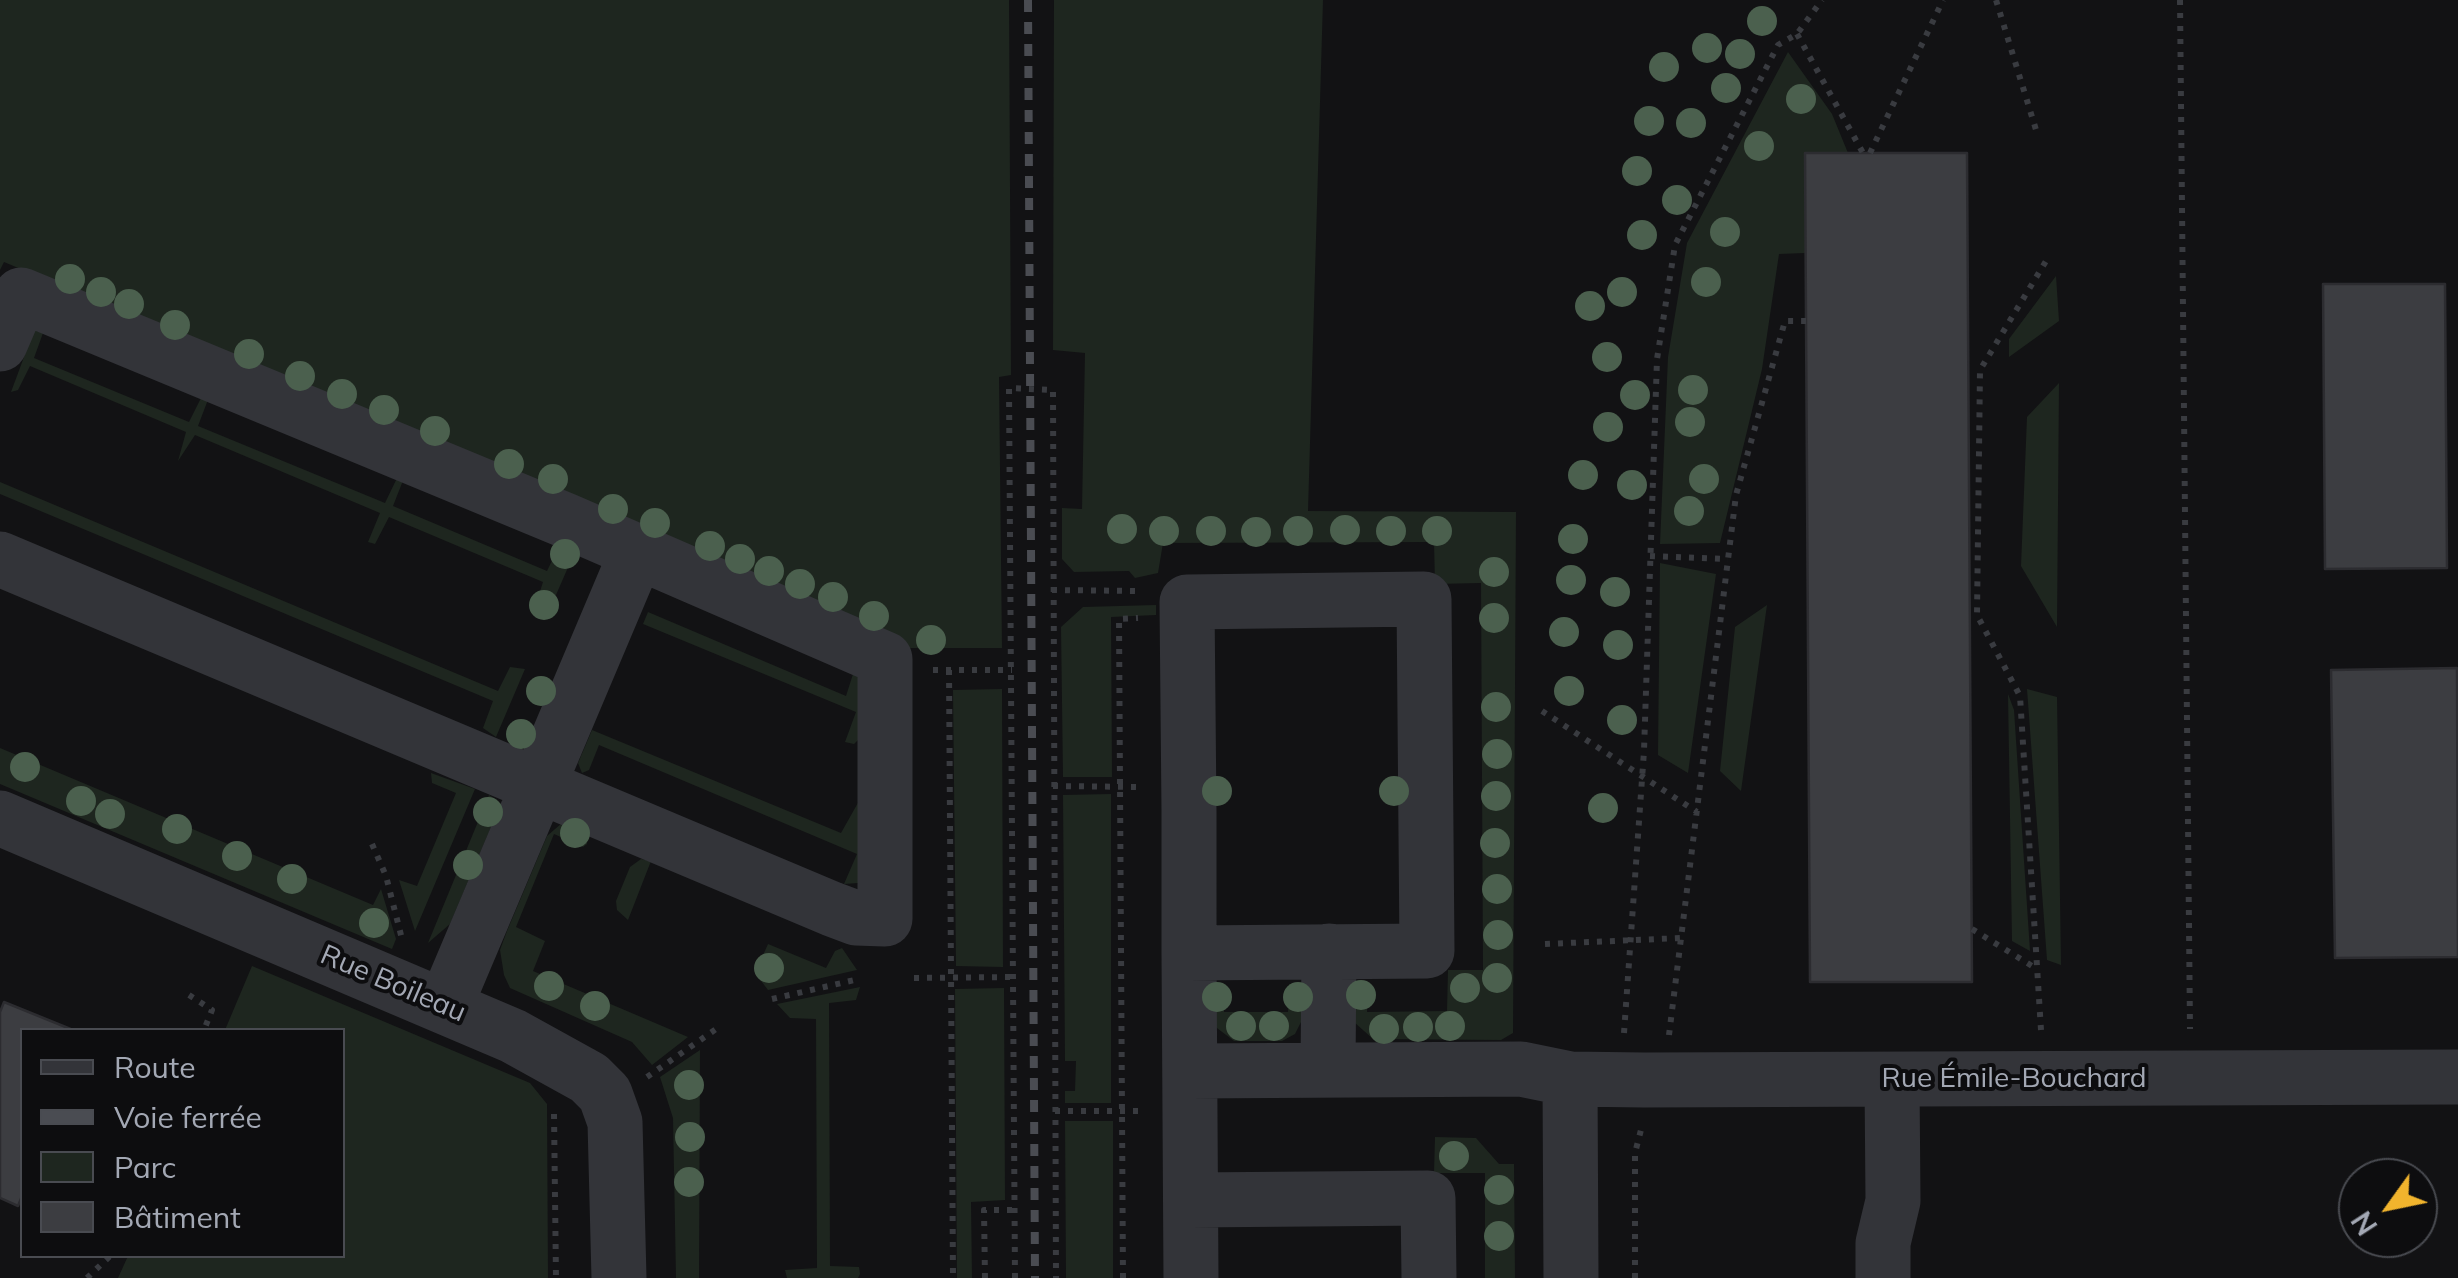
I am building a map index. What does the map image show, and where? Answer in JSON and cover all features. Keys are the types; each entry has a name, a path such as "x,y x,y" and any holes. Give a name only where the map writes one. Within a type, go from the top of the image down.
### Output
{"street":[{"path":"0,344 20,295 884,659 885,919 849,916 0,559"},
{"path":"445,1006 637,552"},
{"path":"1189,953 1427,950 1424,599 1187,602 1189,953 1191,1200 1191,1278"},
{"name":"Rue Boileau","path":"0,818 552,1055 604,1094 617,1139 620,1278"},
{"path":"1328,1069 1329,951"},
{"name":"Rue Émile-Bouchard","path":"1190,1070 1521,1068 1570,1079 2458,1076"},
{"path":"1570,1079 1571,1278"},
{"path":"1883,1278 1883,1243 1893,1201 1892,1080"},
{"path":"1191,1200 1428,1198 1429,1278"}],"path":[{"path":"1623,1043 1642,776 1657,359 1675,245 1778,45 1796,34 1822,0"},
{"path":"1796,34 1867,153 1944,0"},
{"path":"1996,0 2037,133"},
{"path":"2180,0 2190,1038"},
{"path":"2043,1080 2020,696 1977,615 1980,370 2046,261"},
{"path":"1669,1036 1736,495 1785,321 1806,321"},
{"path":"1015,1278 1009,388 1053,390 1056,1278"},
{"path":"1650,556 1728,559"},
{"path":"1052,590 1150,590"},
{"path":"1119,618 1123,1278"},
{"path":"929,670 1012,670"},
{"path":"949,670 953,1278"},
{"path":"1542,711 1697,812"},
{"path":"1052,786 1148,787"},
{"path":"372,844 397,910 404,954"},
{"path":"1972,929 2038,970"},
{"path":"1545,944 1682,938"},
{"path":"914,978 1013,977"},
{"path":"772,999 859,979"},
{"path":"190,995 212,1010 205,1028"},
{"path":"650,1076 719,1027"},
{"path":"553,1098 556,1278"},
{"path":"1055,1111 1152,1111"},
{"path":"1636,1278 1635,1153 1642,1140"},
{"path":"984,1278 984,1210 1014,1210"},
{"path":"87,1278 108,1258"}],"green space":[{"path":"0,0 1009,0 1011,375 999,377 1002,648 906,648 904,640 4,262 0,270"},
{"path":"1054,0 1323,0 1308,511 1516,512 1513,1033 1501,1040 1373,1039 1354,1022 1352,984 1367,984 1367,1012 1447,1011 1448,970 1483,970 1481,583 1435,584 1434,542 1163,543 1158,573 1135,578 1129,571 1074,572 1062,559 1062,508 1082,509 1085,353 1053,350"},
{"path":"1788,52 1832,114 1848,153 1805,154 1805,253 1779,254 1762,369 1720,543 1660,544 1668,357 1687,243"},
{"path":"2056,276 2059,321 2009,357 2009,339"},
{"path":"34,330 43,333 34,358 189,422 201,398 209,397 198,426 385,503 398,476 404,478 393,506 547,571 559,546 576,549 546,618 534,610 543,582 389,517 375,544 368,542 380,513 195,435 178,461 186,432 30,366 18,390 11,392"},
{"path":"2059,383 2057,627 2021,566 2027,417"},
{"path":"0,482 498,691 510,667 525,669 496,737 483,728 493,701 0,494"},
{"path":"1660,563 1716,574 1688,773 1658,755"},
{"path":"1156,605 1156,615 1111,617 1112,777 1063,777 1061,627 1083,607"},
{"path":"1767,605 1741,791 1720,771 1735,627"},
{"path":"648,612 846,696 853,674 860,669 860,738 854,744 845,742 856,712 643,624"},
{"path":"1002,689 1003,967 956,966 953,690"},
{"path":"2027,689 2057,697 2061,965 2047,960"},
{"path":"2008,694 2014,710 2030,951 2012,941"},
{"path":"592,730 841,833 859,801 858,883 844,884 857,854 599,745 589,770 582,773 578,763"},
{"path":"0,748 373,905 381,889 396,939 392,949 0,784"},
{"path":"431,773 475,789 415,931 399,880 417,886 456,793 432,783"},
{"path":"1111,794 1111,1103 1065,1103 1065,1091 1075,1091 1076,1061 1065,1061 1063,795"},
{"path":"489,795 495,799 497,813 450,924 428,943"},
{"path":"562,823 587,834 587,844 583,847 554,834 516,927 545,941 533,971 688,1037 652,1065 632,1042 510,988 504,975 500,950 507,931 547,836"},
{"path":"641,859 651,861 628,920 617,910 616,901 630,867"},
{"path":"768,944 826,968 835,951 842,948 857,970 768,990 755,973"},
{"path":"252,966 530,1083 547,1104 548,1278 118,1278 127,1258 345,1258 345,1028 226,1028"},
{"path":"1289,984 1304,984 1303,1018 1295,1034 1282,1041 1234,1041 1213,1025 1210,985 1224,985 1224,1012 1288,1012"},
{"path":"860,987 856,1000 829,1003 830,1266 859,1267 860,1274 858,1278 787,1278 785,1270 817,1268 816,1019 790,1018 777,1004"},
{"path":"1004,988 1005,1200 971,1202 972,1278 957,1278 955,989"},
{"path":"700,1050 699,1278 676,1278 673,1118 660,1077"},
{"path":"1065,1121 1113,1121 1113,1278 1066,1278"},
{"path":"1435,1137 1476,1138 1499,1164 1514,1164 1515,1278 1485,1278 1485,1173 1434,1173"}],"building":[{"path":"1805,153 1967,153 1972,982 1810,982"},
{"path":"2323,284 2445,284 2447,568 2325,569"},
{"path":"2457,668 2458,957 2335,958 2331,670"},
{"path":"4,1002 68,1028 20,1028 18,1206 0,1198 0,1012"}],"railway":[{"path":"1028,0 1035,1278"}]}
